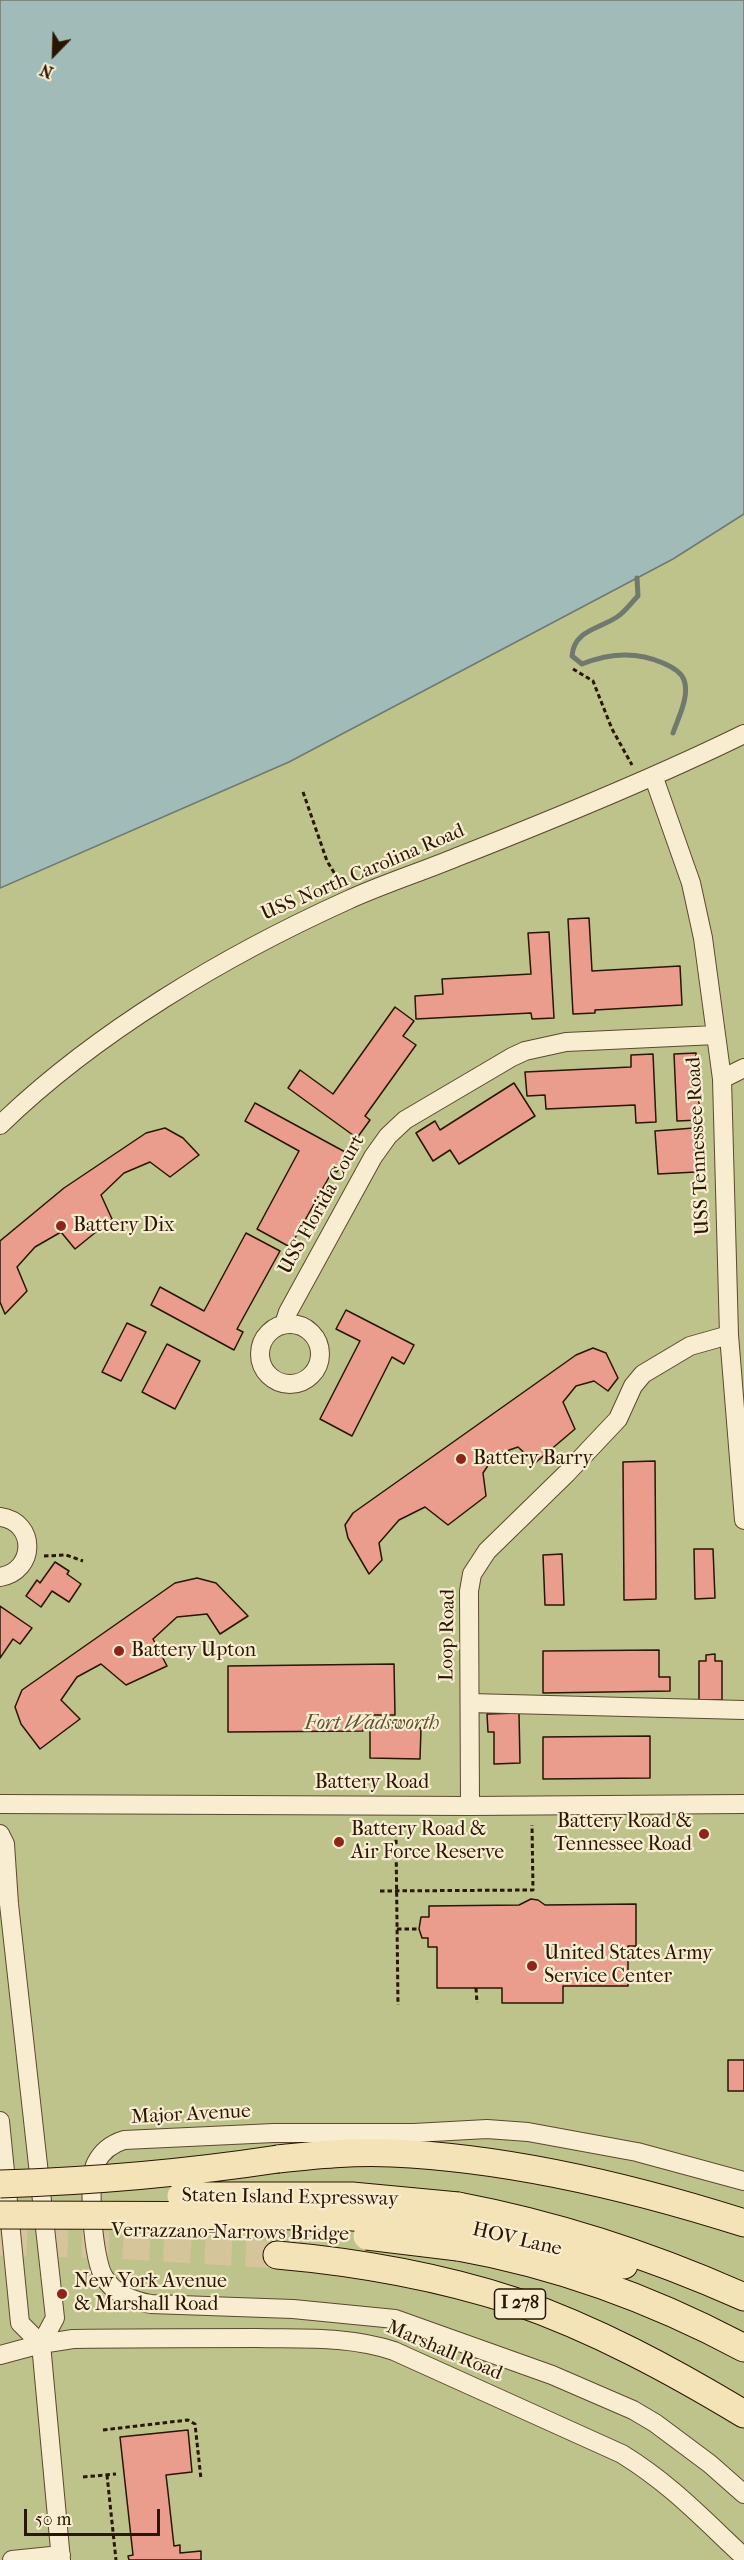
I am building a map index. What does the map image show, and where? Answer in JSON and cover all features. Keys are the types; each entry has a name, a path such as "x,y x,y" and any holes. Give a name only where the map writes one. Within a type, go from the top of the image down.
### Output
{"highway":[{"name":"Staten Island Expressway","path":"0,2184 177,2173 278,2159 389,2153 453,2157 602,2183 732,2219 744,2230"},
{"name":"Staten Island Expressway","path":"0,2196 352,2196 459,2227 544,2266 625,2293 708,2328 744,2348"},
{"name":"Verrazzano-Narrows Bridge","path":"0,2215 343,2216 459,2227"},
{"name":"Staten Island Expressway","path":"459,2227 520,2218 587,2236 736,2293"},
{"name":"Verrazzano-Narrows Bridge","path":"0,2231 356,2235 459,2227"},
{"name":"HOV Lane","path":"459,2227 532,2242 575,2254"},
{"path":"575,2254 736,2293"},
{"path":"575,2254 708,2328"},
{"name":"I 278","path":"277,2255 350,2263 422,2276 514,2301 635,2353 744,2414"}],"street":[{"name":"USS North Carolina Road","path":"0,1125 91,1048 254,944 349,899 648,780 744,734"},
{"name":"USS Tennessee Road","path":"648,780 691,883 704,938 722,1079 729,1335 744,1520"},
{"name":"USS Florida Court","path":"284,1324 288,1312 373,1157 393,1130 405,1120 512,1057 539,1047 566,1042 716,1035"},
{"path":"722,1079 744,1068"},
{"name":"Loop Road","path":"470,1806 470,1591 472,1574 487,1551 567,1473 618,1419 633,1386 643,1374 690,1346 729,1335"},
{"path":"0,1517 16,1522 23,1529 28,1539 29,1549 20,1568 12,1574 0,1577"},
{"path":"470,1703 744,1710"},
{"name":"Battery Road","path":"0,1804 470,1806 744,1804"},
{"path":"0,1834 5,1844 4,1907 55,2318 41,2344 61,2558 12,2560"},
{"path":"33,2130 1,2127 20,2323 41,2344"},
{"name":"Major Avenue","path":"744,2181 637,2152 528,2132 487,2129 414,2133 274,2133 124,2140 112,2144 96,2161 92,2183 98,2264 108,2282 136,2301 151,2304 293,2309 395,2319 552,2375 633,2410 655,2423 710,2464 744,2494"},
{"name":"Marshall Road","path":"0,2355 41,2344 73,2339 355,2340 373,2344 394,2351 622,2454 654,2474 682,2497 744,2557"}],"path":[{"path":"573,669 593,681 612,729 648,780"},
{"path":"303,792 327,861 349,899"},
{"path":"41,1557 58,1554 83,1561"},
{"path":"393,1825 396,1839 398,2005"},
{"path":"380,1891 533,1890 532,1825"},
{"path":"398,1929 419,1929"},
{"path":"476,1988 477,2003"},
{"path":"103,2430 188,2420 195,2424 201,2479"},
{"path":"83,2477 116,2474"},
{"path":"107,2475 116,2560"}],"green space":[{"name":"Fort Wadsworth","path":"744,514 744,2560 0,2560 0,888 289,762 673,559"}],"water":[{"path":"0,0 744,0 744,514 673,559 289,762 0,888"}],"building":[{"path":"589,918 592,971 680,966 682,1005 595,1010 595,1013 573,1014 568,919"},
{"path":"549,932 554,1018 532,1019 531,1013 416,1019 415,996 443,994 442,979 531,974 528,933"},
{"path":"395,1007 414,1021 403,1036 416,1045 365,1116 370,1120 357,1138 288,1088 300,1070 333,1094"},
{"path":"696,1053 700,1120 677,1121 674,1054"},
{"path":"653,1054 656,1122 636,1123 635,1105 546,1109 545,1095 527,1096 525,1072 631,1067 631,1055"},
{"path":"514,1083 535,1116 459,1164 450,1150 433,1161 416,1133 435,1121 440,1130"},
{"path":"255,1103 347,1153 337,1172 333,1170 290,1247 257,1229 299,1151 245,1121"},
{"name":"Battery Dix","path":"165,1128 183,1138 199,1155 170,1177 150,1162 124,1173 101,1195 112,1219 75,1249 61,1232 35,1247 17,1267 27,1291 5,1314 0,1302 0,1241 64,1188 146,1133"},
{"path":"694,1128 696,1172 658,1174 655,1131"},
{"path":"246,1233 280,1251 237,1329 243,1332 234,1350 151,1305 160,1287 204,1311"},
{"path":"346,1310 414,1345 404,1364 392,1357 352,1436 320,1419 360,1341 336,1329"},
{"path":"127,1323 146,1332 121,1381 102,1372"},
{"path":"167,1344 200,1361 175,1409 142,1392"},
{"name":"Battery Barry","path":"593,1348 606,1353 618,1378 608,1391 594,1381 576,1386 563,1402 575,1429 535,1463 518,1447 495,1455 483,1473 486,1496 448,1525 425,1507 399,1520 379,1543 382,1560 369,1574 348,1538 345,1525 353,1513 576,1355"},
{"path":"655,1461 656,1599 624,1600 623,1462"},
{"path":"694,1549 713,1549 715,1598 695,1599"},
{"path":"562,1554 564,1605 545,1605 543,1555"},
{"path":"55,1562 69,1571 67,1574 81,1584 69,1602 52,1591 41,1607 26,1596 37,1580 40,1583"},
{"name":"Battery Upton","path":"197,1578 216,1583 248,1616 220,1634 207,1614 177,1617 153,1639 167,1666 126,1685 101,1664 77,1677 61,1700 80,1719 40,1749 21,1724 15,1707 22,1690 175,1583"},
{"path":"0,1606 32,1628 20,1644 13,1639 0,1658"},
{"path":"659,1650 659,1677 670,1677 670,1691 543,1693 543,1651"},
{"path":"715,1654 715,1661 722,1661 722,1700 699,1700 699,1661 706,1661 706,1655"},
{"path":"394,1664 395,1715 363,1715 363,1731 228,1732 228,1666"},
{"path":"519,1713 520,1763 494,1764 494,1732 488,1732 487,1714"},
{"path":"370,1727 421,1728 420,1759 370,1758"},
{"path":"650,1736 650,1778 543,1779 543,1737"},
{"name":"United States Army Service Center","path":"531,1899 538,1900 545,1905 636,1904 636,1946 628,1946 628,1986 563,1986 563,2003 502,2003 502,1988 437,1988 437,1947 428,1947 428,1938 422,1938 419,1929 421,1917 429,1917 429,1906 519,1905"},
{"path":"728,2060 744,2060 744,2091 728,2091"},
{"path":"188,2430 192,2472 166,2475 174,2546 180,2545 180,2553 201,2551 201,2560 129,2560 128,2556 133,2555 120,2437"}],"waterway":[{"path":"637,578 638,596 620,615 582,635 574,647 572,656 582,664 612,656 633,655 653,659 675,669 684,680 686,693 673,733"}],"tunnel":[{"path":"0,2242 114,2245 277,2255"}],"place":[{"name":"Battery Dix","path":"61,1226"},
{"name":"Battery Barry","path":"461,1459"},
{"name":"Battery Upton","path":"119,1651"},
{"name":"Battery Road & Tennessee Road","path":"704,1834"},
{"name":"Battery Road & Air Force Reserve","path":"339,1842"},
{"name":"United States Army Service Center","path":"532,1966"},
{"name":"New York Avenue & Marshall Road","path":"62,2294"}]}
